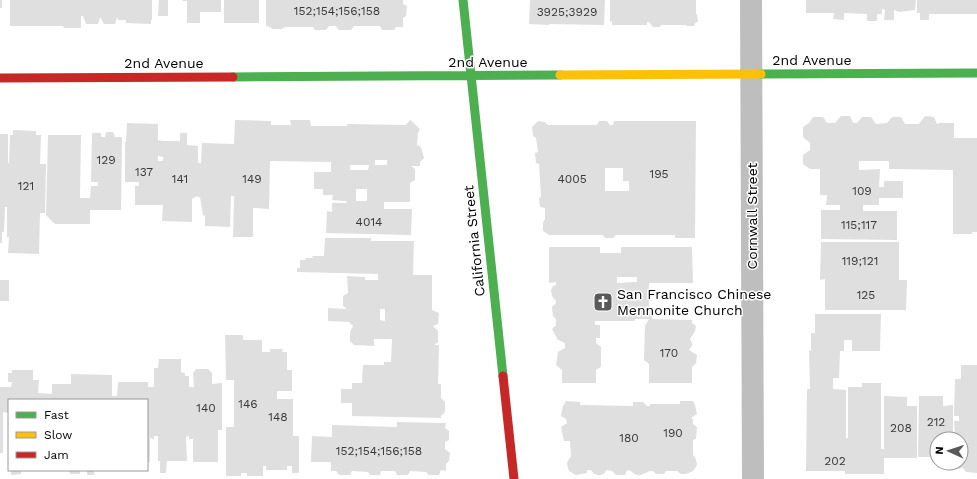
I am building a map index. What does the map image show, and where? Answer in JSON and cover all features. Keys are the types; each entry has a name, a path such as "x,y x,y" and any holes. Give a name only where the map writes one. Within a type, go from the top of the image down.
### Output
{"street":[{"name":"California Street","path":"463,0 514,479"},
{"name":"Cornwall Street","path":"751,0 753,479"},
{"name":"2nd Avenue","path":"0,78 977,73"}],"building":[{"path":"0,0 2,0 2,8 0,8"},
{"path":"10,0 152,0 152,20 151,24 126,23 126,20 118,20 117,17 115,24 104,24 100,17 98,24 86,24 83,16 81,16 81,28 64,28 63,26 10,26"},
{"path":"159,0 168,0 168,16 158,16"},
{"path":"183,0 221,0 221,12 200,12 200,23 187,23 187,1"},
{"path":"224,0 259,0 259,23 224,23"},
{"path":"266,0 403,0 403,4 407,6 406,16 403,18 403,27 396,27 394,30 382,30 380,26 354,26 351,30 339,30 336,26 329,26 326,30 315,30 313,27 285,27 282,29 272,29 266,26"},
{"path":"530,0 605,0 604,25 529,24"},
{"path":"610,0 696,0 696,14 698,22 696,22 694,26 661,25 660,27 653,27 649,22 647,22 647,25 612,25 612,21 610,22"},
{"path":"806,0 916,0 915,10 899,12 894,10 894,20 884,20 885,10 882,9 882,14 877,14 877,21 867,21 867,14 844,13 844,20 833,19 834,13 806,13"},
{"path":"917,0 977,0 977,14 929,14 929,20 920,20 920,13 917,13"},
{"path":"841,116 850,116 853,123 857,123 862,117 871,117 876,124 887,123 892,117 901,117 905,124 919,124 925,116 934,117 937,124 954,123 954,138 977,138 977,232 972,232 972,234 953,234 953,170 889,169 889,161 859,161 859,170 880,169 879,187 884,187 884,181 903,181 903,198 879,198 879,205 863,205 863,211 897,211 897,240 821,239 821,210 840,210 840,205 826,205 827,195 820,195 820,169 810,169 803,164 803,155 810,150 810,143 803,137 803,127 809,123 813,117 823,117 827,123 835,123"},
{"path":"235,120 271,121 271,125 291,125 290,120 310,120 311,126 347,126 347,124 406,125 410,120 420,129 418,133 417,145 421,147 424,158 420,162 420,166 411,166 415,169 415,180 410,183 410,202 384,202 384,209 412,209 411,235 326,233 327,211 332,212 332,203 347,203 346,201 332,200 333,195 323,195 323,189 314,189 314,172 331,172 331,162 270,161 269,209 253,208 253,237 233,237 234,196 231,196 230,227 205,226 205,216 203,215 200,197 197,196 192,199 192,222 162,221 163,205 135,205 135,186 139,186 139,182 125,182 125,142 127,123 158,124 158,140 163,141 180,141 180,133 187,133 187,145 198,146 198,163 201,163 202,143 234,144","holes":["158,156 163,157 163,161 158,161","375,160 387,160 387,165 375,165","350,165 369,165 368,170 350,170","356,189 367,189 367,201 356,201"]},
{"path":"538,121 545,122 548,125 597,125 599,121 607,121 610,125 613,125 614,121 696,121 695,238 675,238 675,235 616,235 613,238 605,238 603,235 549,235 543,231 545,208 540,207 539,199 541,196 539,164 536,163 535,153 538,152 536,138 533,136 532,127","holes":["605,168 623,168 623,181 629,181 629,191 605,191"]},
{"path":"13,130 36,131 36,135 41,135 40,164 46,164 45,213 40,213 39,254 8,253 9,237 7,237 7,207 5,207 2,243 0,243 0,134 8,134 9,163 10,135 13,135"},
{"path":"106,132 113,132 115,137 122,137 121,210 90,210 90,224 55,224 46,215 48,135 81,135 80,198 90,198 91,186 98,186 98,182 91,182 92,133 101,133 101,137 105,137"},
{"path":"325,238 371,238 371,241 414,241 413,275 432,275 432,310 439,313 438,324 433,326 438,331 438,342 434,345 439,345 438,384 441,384 441,398 445,402 445,412 441,418 352,416 352,403 341,403 341,389 352,389 352,383 362,383 363,365 384,365 384,362 391,362 392,339 374,339 374,346 354,345 350,341 350,332 353,326 349,322 328,321 328,308 347,309 343,306 343,296 348,293 347,276 365,277 365,280 378,280 378,274 297,272 297,268 300,268 300,260 306,260 305,258 313,258 312,256 324,256","holes":["380,309 385,309 385,321 380,320"]},
{"path":"821,242 899,242 899,280 907,280 906,310 825,310 825,279 820,280"},
{"path":"549,247 600,247 600,253 621,253 621,247 692,247 693,283 649,283 649,307 652,308 652,319 692,320 692,323 696,326 690,339 692,346 689,350 697,355 696,363 692,367 692,383 649,383 649,364 644,360 645,326 649,319 635,319 635,321 595,321 595,325 600,325 600,338 596,338 596,343 601,347 601,367 596,370 596,383 562,383 562,370 556,365 558,352 565,348 565,343 558,340 552,329 556,325 556,319 553,316 552,307 556,301 552,296 551,290 553,286 556,285 556,282 549,283","holes":["617,277 637,277 637,282 617,283"]},
{"path":"0,280 9,280 9,301 0,301"},
{"path":"815,314 881,314 880,351 852,351 852,340 844,340 844,351 840,351 839,378 833,378 833,389 846,390 846,438 848,438 848,387 862,387 862,383 881,383 881,449 884,449 884,396 907,397 907,406 917,406 917,458 884,458 884,474 845,474 845,471 806,471 807,389 810,389 809,350 811,351 811,333 815,333"},
{"path":"225,335 243,335 243,340 262,340 262,352 270,352 270,349 283,349 282,352 287,352 287,370 292,370 292,391 277,391 277,399 293,399 293,436 299,436 299,473 292,473 292,466 287,466 287,470 266,470 266,466 263,466 263,476 247,476 247,473 241,473 241,476 226,476 226,427 234,427 234,380 226,380"},
{"path":"159,359 181,359 181,372 185,373 185,376 189,376 189,387 194,387 193,373 196,369 208,369 212,373 212,384 222,383 222,430 218,430 218,462 193,462 193,439 189,439 189,436 186,437 187,461 167,461 166,473 160,473 160,461 158,461 158,436 154,436 154,439 150,438 150,462 148,462 148,399 8,399 8,413 3,412 3,453 0,453 0,387 11,387 12,382 8,382 8,373 12,373 12,370 33,370 33,380 39,380 38,393 52,394 52,384 71,384 71,374 112,375 112,396 117,396 118,382 148,382 148,387 154,387 154,368 158,368"},
{"path":"961,365 977,365 977,473 965,471 969,471 969,431 955,431 954,421 959,421 959,416 954,416 955,379 961,379"},
{"path":"919,396 943,396 943,406 953,405 953,431 929,431 929,457 918,457"},
{"path":"566,401 580,402 580,405 633,406 633,402 643,402 647,406 650,406 650,404 680,404 680,401 693,401 697,414 691,418 693,419 693,424 697,427 696,439 693,440 693,455 697,464 696,467 693,471 686,474 681,474 677,471 666,471 664,474 656,474 653,471 650,471 637,475 627,470 625,475 616,475 612,471 606,470 605,473 597,475 591,470 587,470 587,473 576,475 569,471 568,468 567,463 571,456 570,441 564,441 561,427 567,423 566,419 561,416 563,406"},
{"path":"397,422 446,423 445,428 449,431 449,440 445,442 445,449 450,453 449,461 446,464 446,471 441,470 439,475 429,475 426,472 410,471 408,475 397,475 395,471 381,471 380,475 370,475 368,472 352,471 350,475 339,475 336,471 331,471 331,462 311,462 312,436 332,437 332,425 397,427"},
{"path":"11,471 21,471 21,474 11,475"},
{"path":"69,471 80,471 80,474 70,474"},
{"path":"87,471 94,471 94,475 87,475"}],"traffic: fast":[{"path":"463,0 503,376"},
{"path":"761,74 977,73"},
{"path":"233,77 560,75"}],"traffic: slow":[{"path":"560,75 761,74"}],"traffic: jam":[{"path":"0,78 233,77"},
{"path":"503,376 514,479"}],"place":[{"name":"San Francisco Chinese Mennonite Church","path":"603,302"}]}
